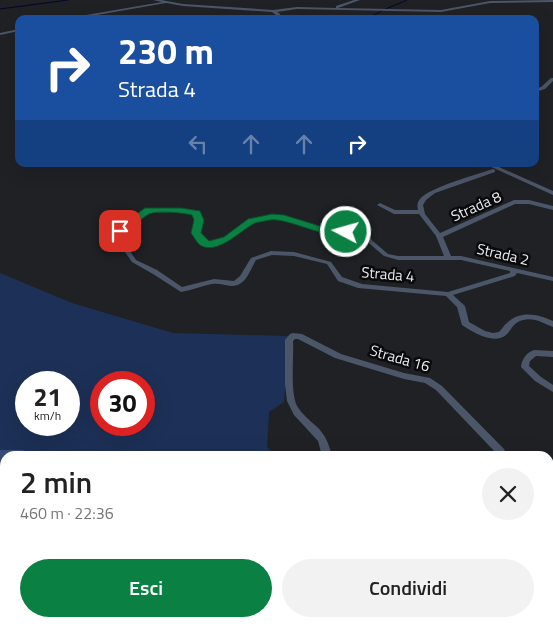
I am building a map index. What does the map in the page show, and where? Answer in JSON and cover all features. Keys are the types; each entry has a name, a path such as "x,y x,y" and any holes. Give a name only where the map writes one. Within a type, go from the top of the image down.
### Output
{"street":[{"path":"155,0 166,3 273,11 297,8 441,11 478,2 553,1"},
{"path":"330,8 358,0"},
{"path":"90,15 166,3"},
{"path":"273,11 278,15"},
{"path":"0,34 15,31"},
{"path":"539,90 553,79"},
{"path":"495,167 553,193"},
{"path":"448,257 439,236 421,212 420,205 423,198 433,192 493,170"},
{"name":"Strada 8","path":"439,236 514,202 529,202 553,208"},
{"path":"380,205 394,212 421,212"},
{"name":"Strada 4","path":"448,257 398,258 386,255 366,238 358,234 325,231 293,220 272,217 252,221 227,239 209,245 203,243 196,233 199,220 197,213 181,210 149,210 120,231 118,238 134,261 155,272 181,290 199,287 209,282 221,281 233,284 240,282 253,259 271,253 294,254 324,260 329,263 340,279 360,286 448,294 513,274 514,270"},
{"name":"Strada 2","path":"448,257 553,279"},
{"path":"448,294 461,306 465,323 474,329 496,337 504,334 508,325 521,317 542,318 553,324"},
{"name":"Strada 16","path":"325,451 316,430 301,417 292,405 289,340 293,336 299,336 338,356 427,380 452,400 500,451"},
{"path":"553,354 534,353 526,360 525,367 553,389"}],"shaded area":[{"path":"0,273 72,303 173,333 289,336 284,402 269,412 267,447 271,451 0,450"},
{"path":"23,450 25,451 0,451"}],"waterway":[{"path":"0,9 68,0"},
{"path":"381,11 407,0"},
{"path":"374,15 380,12"}],"route":[{"path":"120,231 134,219 149,210 181,210 197,213 199,220 196,233 203,243 209,245 217,244 227,239 241,227 252,221 272,217 284,217 303,222 325,231 346,232"}]}
